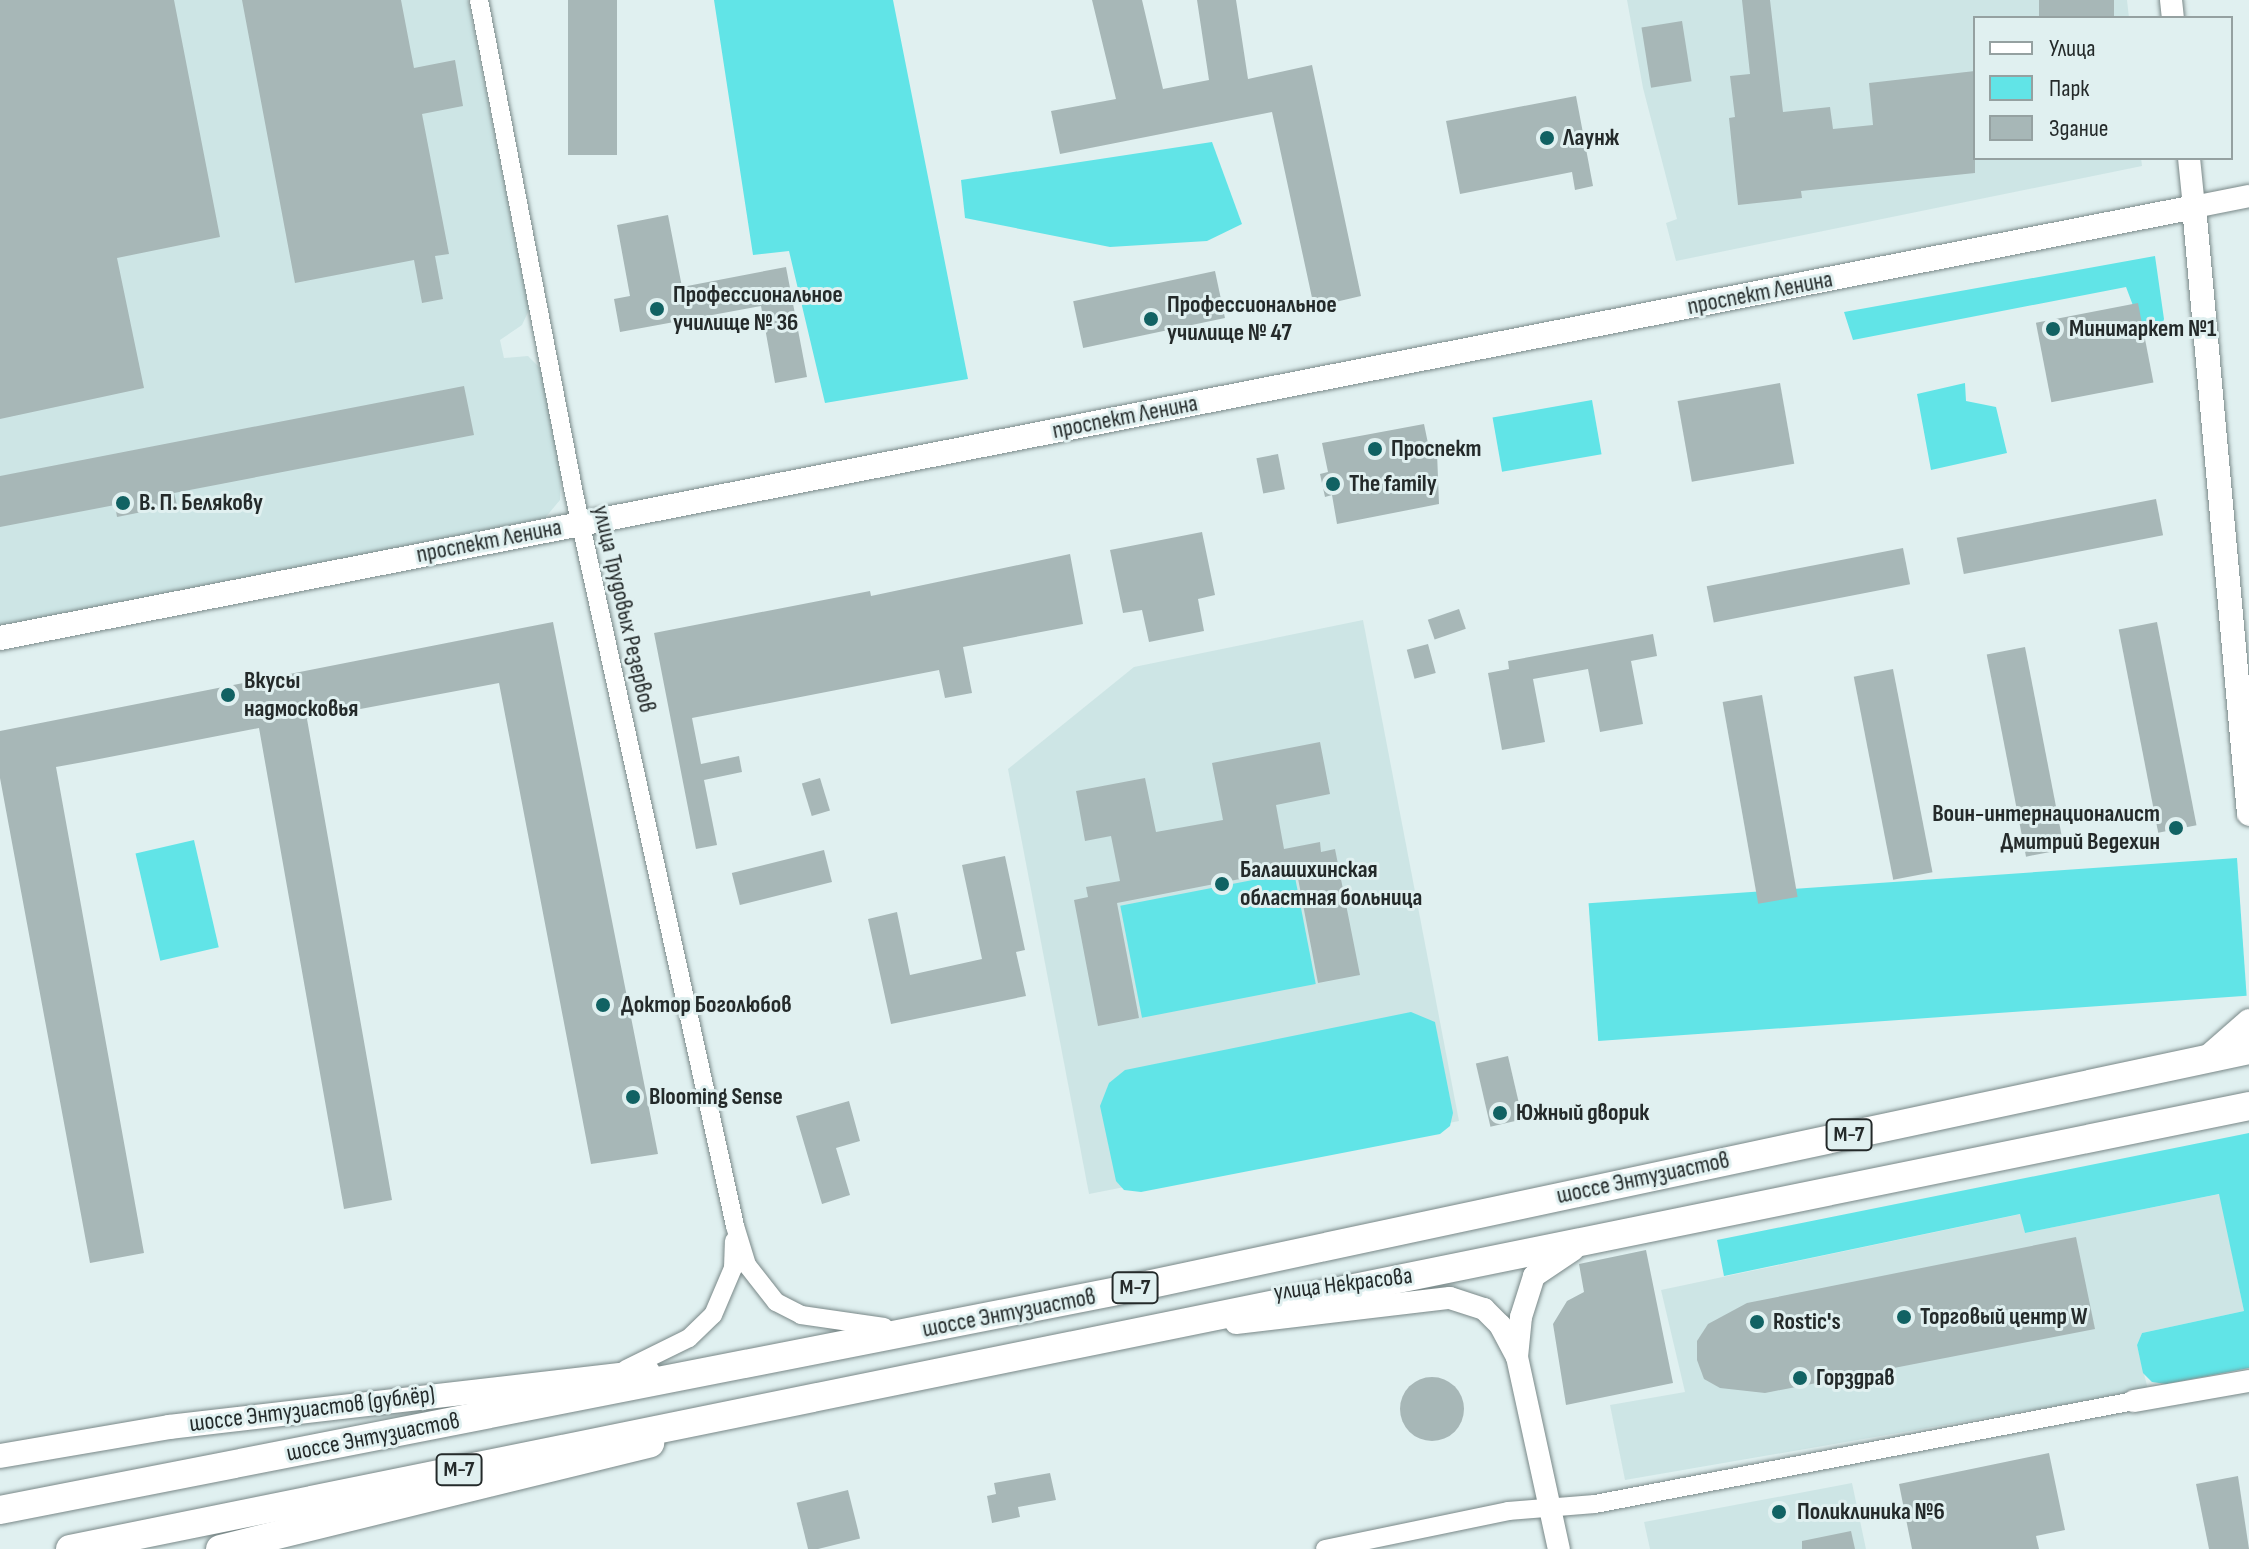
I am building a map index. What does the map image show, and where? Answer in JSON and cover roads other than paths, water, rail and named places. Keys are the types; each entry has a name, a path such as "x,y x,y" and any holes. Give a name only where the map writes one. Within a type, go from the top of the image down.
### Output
{"main road":[{"name":"проспект Ленина","path":"0,638 2194,207"},
{"path":"2194,207 2249,814"},
{"path":"2199,1061 2225,1047 2249,1021"},
{"name":"шоссе Энтузиастов","path":"0,1510 929,1328 2249,1050"},
{"name":"шоссе Энтузиастов","path":"70,1549 2249,1106"},
{"name":"шоссе Энтузиастов (дублёр)","path":"0,1456 214,1421 770,1360"},
{"path":"220,1549 848,1391"}],"street":[{"name":"улица Трудовых Резервов","path":"479,0 580,523 735,1226 747,1265 760,1287 776,1302 801,1315 855,1327 929,1328"},
{"path":"2189,160 2194,207"},
{"name":"проспект Ленина","path":"2194,207 2249,196"},
{"name":"улица Трудовых Резервов","path":"606,1376 654,1359 689,1338 713,1315 733,1268 735,1226"},
{"name":"улица Некрасова","path":"1517,1357 1521,1317 1534,1276 1561,1255 1600,1238"},
{"name":"улица Некрасова","path":"1147,1330 1340,1314 1450,1298 1484,1309 1500,1325 1517,1357 1559,1549"},
{"path":"1325,1549 1508,1511 1551,1510 2249,1381"}],"place":[{"name":"Лаунж","path":"1547,138"},
{"name":"Профессиональное училище № 36","path":"657,309"},
{"name":"Профессиональное училище № 47","path":"1151,319"},
{"name":"Минимаркет №1","path":"2053,329"},
{"name":"Проспект","path":"1375,449"},
{"name":"The family","path":"1333,484"},
{"name":"В. П. Белякову","path":"123,503"},
{"name":"Вкусы надмосковья","path":"228,695"},
{"name":"Воин-интернационалист Дмитрий Ведехин","path":"2176,828"},
{"name":"Балашихинская областная больница","path":"1222,884"},
{"name":"Доктор Боголюбов","path":"603,1005"},
{"name":"Blooming Sense","path":"633,1097"},
{"name":"Южный дворик","path":"1500,1113"},
{"name":"Торговый центр W","path":"1904,1317"},
{"name":"Rostic's","path":"1757,1322"},
{"name":"Горздрав","path":"1800,1378"},
{"name":"Поликлиника №6","path":"1779,1512"}]}
